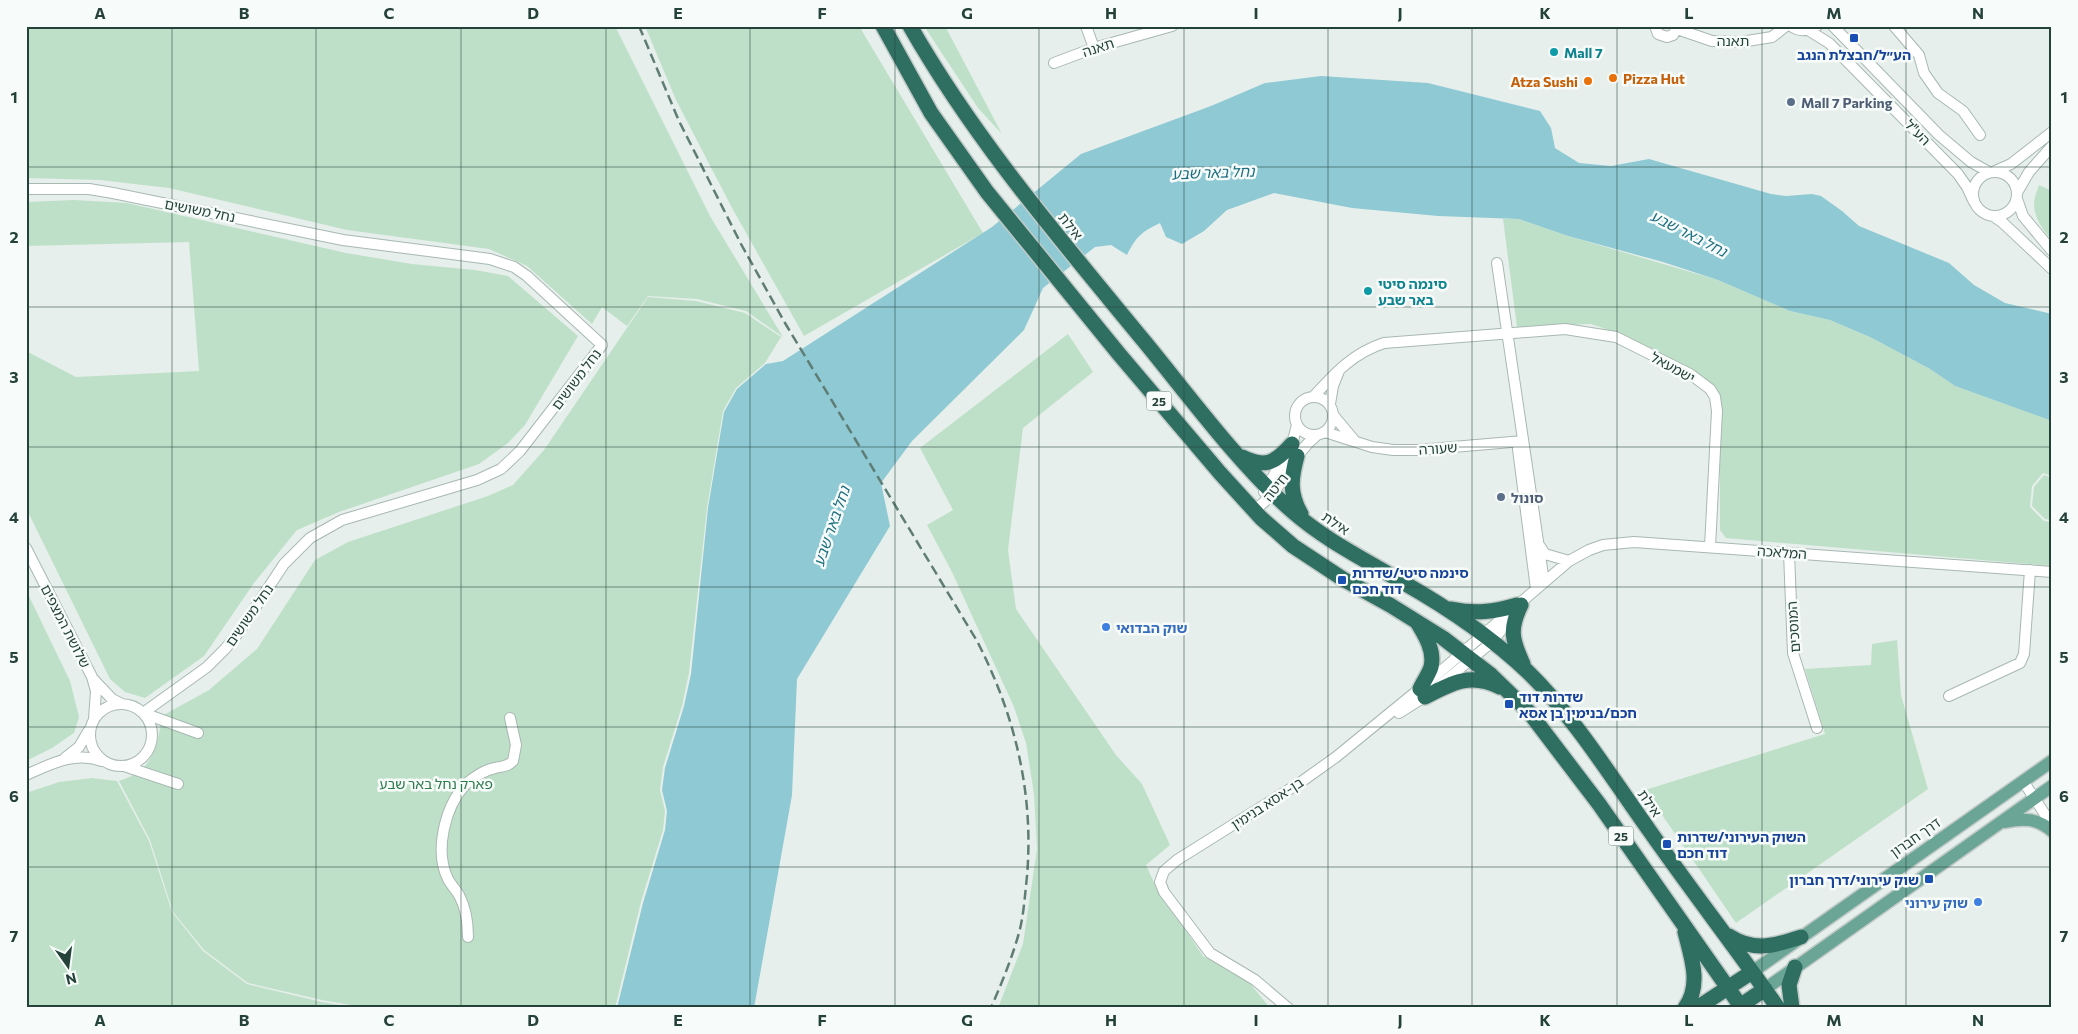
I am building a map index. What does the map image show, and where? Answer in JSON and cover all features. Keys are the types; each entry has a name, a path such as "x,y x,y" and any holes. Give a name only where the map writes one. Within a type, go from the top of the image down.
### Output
{"highway":[{"name":"25","path":"883,26 931,113 987,192 1068,288 1119,354 1220,473 1254,510 1293,546 1343,579 1416,621 1467,656 1530,712 1552,740 1740,1007"},
{"name":"אילת","path":"910,26 965,113 1010,175 1079,262 1240,456 1270,489 1309,525 1356,557 1445,608 1487,638 1527,672 1549,694 1573,724 1778,1008"},
{"path":"1240,456 1263,464 1295,450"},
{"path":"1295,450 1291,491 1294,502 1309,525"},
{"path":"1445,608 1475,613 1501,610 1529,595"},
{"path":"1527,672 1515,646 1513,623 1529,595"},
{"path":"1416,621 1426,637 1430,650 1431,667 1422,693"},
{"path":"1422,693 1465,679 1493,683 1508,691"},
{"path":"1682,923 1693,964 1694,979 1692,993 1684,1008"},
{"path":"1716,924 1729,936 1742,944 1757,947 1772,946 1801,937"},
{"path":"1792,1008 1788,993 1795,967"},
{"name":"דרך חברון","path":"1697,1008 1752,972"},
{"path":"1740,1007 1765,989"}],"main road":[{"name":"דרך חברון","path":"1752,972 2052,760"},
{"path":"1765,989 2052,786"},
{"path":"2000,822 2029,819 2039,821 2052,830"}],"street":[{"path":"1086,26 1094,48"},
{"name":"תאנה","path":"1054,63 1094,48 1172,26"},
{"path":"1655,26 1658,34 1664,37 1670,36 1678,28"},
{"name":"תאנה","path":"1678,28 1712,41 1741,42 1772,37 1786,26"},
{"name":"הע\"ל","path":"1791,26 1801,31 1812,28 1829,43 1958,174 1974,202"},
{"name":"הע\"ל","path":"1833,26 1939,135 1971,162 1992,171"},
{"path":"1894,26 1919,56 1924,73 1938,92 1963,111 1980,134"},
{"path":"2052,132 2011,164 1992,171 1977,180 1972,194 1974,202 1981,212 1993,216 2002,222 2052,269"},
{"path":"1993,216 1999,216 2011,210 2029,172 2052,146"},
{"path":"1992,171 2008,175 2016,185 2023,216 2052,251"},
{"name":"נחל משושים","path":"26,189 89,189 343,240 490,259 514,267 527,276 602,345 520,451 501,469 477,480 342,520 310,538 284,564 239,632 225,649 207,667 143,713"},
{"path":"1497,263 1516,391 1529,595"},
{"name":"ישמעאל","path":"1508,333 1565,329 1616,337 1690,374 1710,390 1715,397 1717,411 1710,547"},
{"name":"חיטה","path":"1254,510 1295,450 1297,426 1295,416 1297,406 1304,399 1314,396 1346,362 1369,348 1384,343 1508,333"},
{"path":"1330,404 1337,376 1346,362"},
{"path":"1314,396 1323,398 1330,404 1334,416 1354,440"},
{"name":"חיטה","path":"1295,450 1332,425 1334,416"},
{"path":"1297,426 1308,434 1321,433"},
{"name":"שעורה","path":"1321,433 1379,448 1418,450 1520,441"},
{"path":"1520,441 1538,544 1529,595"},
{"name":"המלאכה","path":"1487,638 1529,595 1570,561 1589,550 1623,542 2052,572"},
{"path":"1538,544 1546,554 1570,561"},
{"name":"שלושת המצפים","path":"26,548 92,677 112,699 124,704"},
{"name":"המוסכים","path":"1789,553 1793,653 1817,728"},
{"path":"1949,696 2020,663 2024,654 2030,570"},
{"name":"בן-אסא בנימין","path":"1288,1008 1255,980 1210,953 1164,892 1160,882 1164,872 1177,860 1301,782 1422,693 1487,638"},
{"name":"שלושת המצפים","path":"92,677 96,697 92,724"},
{"path":"26,775 59,761 79,747 92,724 106,708 124,704 198,733"},
{"path":"59,761 81,757 93,758 114,766 134,763 142,758 152,740 149,721 143,713"},
{"path":"468,936 465,909 448,879 445,868 443,841 445,825 457,796 467,783 480,774 496,767 506,766 513,761 516,745 510,718"},
{"path":"92,724 90,737 92,747 97,756 105,762"},
{"path":"124,766 178,784"},
{"path":"2023,781 2052,825"}],"green space":[{"path":"26,26 615,26 710,216 783,337 746,311 697,299 648,296 627,326 602,307 592,324 527,266 489,249 347,230 169,188 100,180 26,178"},
{"path":"645,26 859,26 983,233 804,336 731,206 676,100"},
{"path":"924,26 945,26 1002,134 978,108"},
{"path":"2039,185 2052,191 2052,240 2042,228 2034,209"},
{"path":"74,200 127,203 346,253 412,264 475,270 508,276 578,336 525,425 508,443 479,464 339,512 297,530 254,583 204,656 145,698 125,692 110,679 26,508 26,351 76,377 199,371 189,242 26,246 26,202"},
{"path":"1503,219 1519,219 1568,236 1718,280 1790,311 1830,320 1872,338 1930,369 1955,386 2052,421 2052,476 2043,473 2032,486 2030,507 2044,521 2052,522 2052,566 1726,538 1720,530 1720,395 1688,368 1615,332 1591,324 1517,327"},
{"name":"פארק נחל באר שבע","path":"648,297 696,301 745,313 781,337 765,363 736,388 723,411 707,508 689,673 682,706 663,767 660,790 665,811 663,830 641,902 615,1008 368,1008 322,1000 248,983 204,950 173,912 150,840 119,781 137,773 148,762 158,740 162,716 209,690 257,649 315,560 348,542 488,496 513,485 544,450"},
{"path":"1068,334 1093,372 1023,428 1008,550 1016,609 1116,755 1142,784 1170,845 1146,865 1157,889 1203,956 1248,981 1270,1008 998,1008 1023,944 1037,849 1034,794 1026,743 1014,707 952,572 927,525 953,510 920,448"},
{"path":"2044,475 2052,478 2052,520 2045,519 2032,506 2034,487"},
{"path":"26,590 70,681 79,717 74,733 52,748 26,761"},
{"path":"1897,640 1901,695 1928,789 1736,923 1645,790 1825,734 1805,669 1871,665 1872,644"},
{"path":"92,778 117,781 149,841 172,912 203,951 247,984 322,1002 358,1008 26,1008 26,793 59,782"}],"water":[{"name":"נחל באר שבע","path":"1321,76 1428,83 1540,111 1551,128 1555,148 1579,163 1611,166 1649,159 1771,194 1786,196 1812,194 1821,196 1859,226 1949,263 1974,285 2005,303 2052,314 2052,421 1955,386 1930,369 1872,338 1830,320 1790,311 1718,280 1663,262 1568,236 1519,219 1438,216 1352,208 1274,193 1227,210 1204,231 1182,244 1166,237 1160,223 1148,229 1140,236 1127,255 1111,245 1095,247 1043,288 1024,330 912,441 881,483 890,526 797,679 792,795 754,1008 617,1008 643,903 665,830 667,811 662,790 665,768 684,706 691,674 708,508 724,412 737,389 766,364 783,361 992,227 1081,154 1211,106 1265,83"}],"railway":[{"path":"639,26 679,121 741,244 785,323 977,641 1002,697 1019,755 1024,785 1028,845 1027,876 1020,929 1011,959 991,1008"}],"place":[{"name":"הע״ל/חבצלת הנגב","path":"1854,38"},
{"name":"Mall 7","path":"1554,52"},
{"name":"Pizza Hut","path":"1613,78"},
{"name":"Atza Sushi","path":"1588,81"},
{"name":"Mall 7 Parking","path":"1791,102"},
{"name":"סינמה סיטי באר שבע","path":"1368,291"},
{"name":"סונול","path":"1501,497"},
{"name":"סינמה סיטי/שדרות דוד חכם","path":"1342,580"},
{"name":"שוק הבדואי","path":"1106,627"},
{"name":"שדרות דוד חכם/בנימין בן אסא","path":"1509,704"},
{"name":"השוק העירוני/שדרות דוד חכם","path":"1667,844"},
{"name":"שוק עירוני/דרך חברון","path":"1929,879"},
{"name":"שוק עירוני","path":"1978,902"}]}
